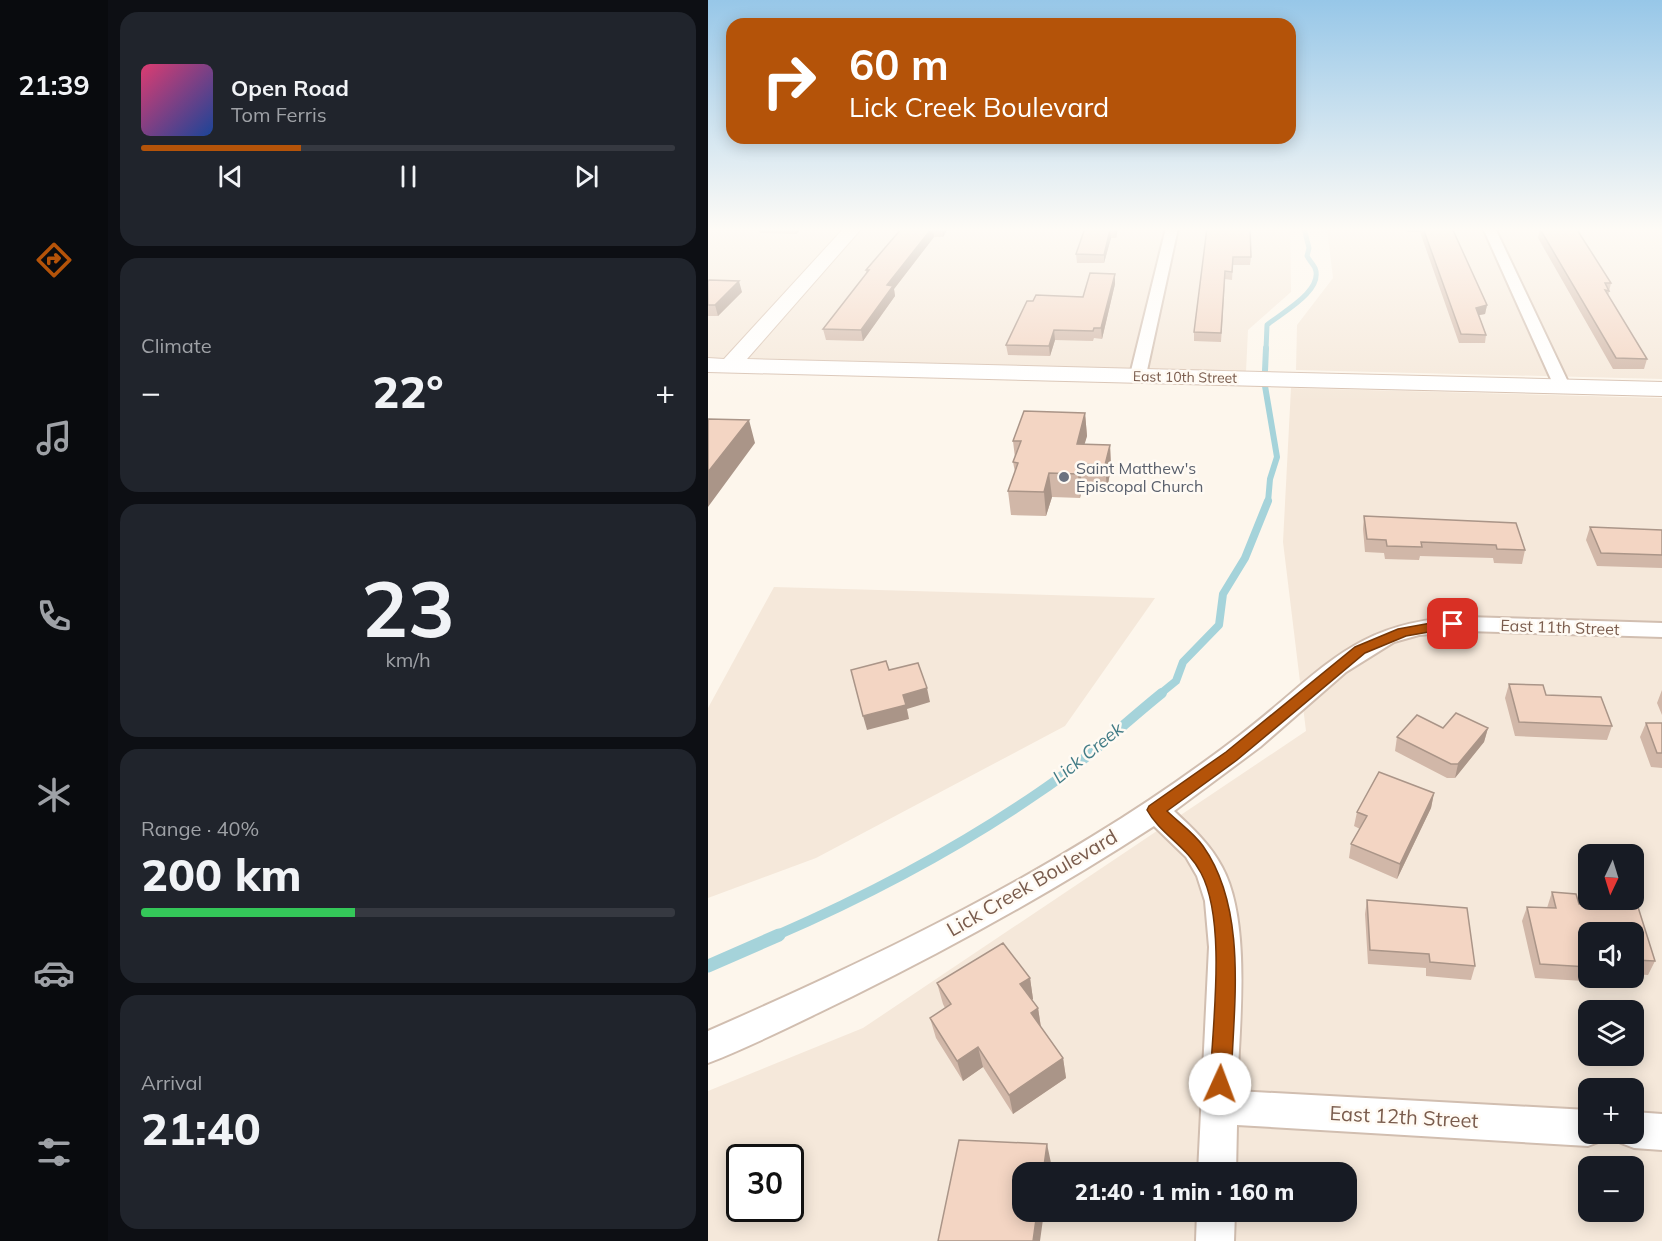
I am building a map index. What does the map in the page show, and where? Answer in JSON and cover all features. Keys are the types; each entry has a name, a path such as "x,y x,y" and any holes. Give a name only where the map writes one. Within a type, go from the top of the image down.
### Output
{"main road":[{"path":"719,365 797,286"},
{"name":"East 10th Street","path":"719,365 1662,389"}],"street":[{"path":"1138,375 1159,286"},
{"path":"1516,286 1562,386"},
{"name":"East 11th Street","path":"1328,675 1351,656 1370,645 1403,632 1427,626 1466,623 1662,630"},
{"name":"Lick Creek Boulevard","path":"708,1047 770,1020 992,909 1155,810 1232,756 1328,675"},
{"path":"1155,810 1196,849 1211,873 1220,901 1225,946 1218,1162"},
{"name":"East 12th Street","path":"1220,1107 1578,1127"},
{"path":"1644,1131 1662,1132"},
{"path":"1215,1241 1216,1222"}],"shaded area":[{"path":"708,286 1291,286 1291,292 1248,330 1246,372 708,358"},
{"path":"1327,286 1662,286 1662,379 1296,370 1297,325"},
{"path":"1291,388 1662,398 1662,1241 708,1241 708,1091 863,1028 1306,731 1283,542"},
{"path":"774,587 1155,598 1065,726 816,858 708,898 708,708"}],"building":[{"path":"708,286 734,286 715,305 708,305"},
{"path":"857,286 893,286 861,330 823,329"},
{"path":"1086,286 1112,286 1101,328 1094,328 1093,331 1054,330 1049,346 1006,345 1027,301 1033,301 1036,295 1083,297"},
{"path":"1200,286 1224,286 1221,333 1194,332"},
{"path":"1444,286 1478,286 1487,305 1476,308 1486,335 1461,334"},
{"path":"1574,286 1606,286 1609,291 1605,290 1647,359 1616,358"},
{"path":"1024,411 1085,413 1077,444 1110,445 1105,465 1080,464 1078,474 1049,473 1044,492 1008,491 1018,463 1013,462 1021,441 1013,441"},
{"path":"708,419 749,420 708,472"},
{"path":"1364,516 1516,523 1525,550 1497,549 1496,545 1421,542 1422,547 1387,546 1386,540 1367,539"},
{"path":"1590,527 1662,530 1662,555 1601,553"},
{"path":"886,661 889,670 918,663 927,688 903,695 906,705 863,716 851,670"},
{"path":"1509,684 1543,685 1546,695 1601,697 1612,726 1519,722"},
{"path":"1456,713 1488,728 1458,764 1451,764 1397,737 1417,715 1443,728"},
{"path":"1646,723 1662,723 1662,753 1657,753"},
{"path":"1379,772 1434,793 1400,864 1351,844 1367,816 1357,812"},
{"path":"1552,892 1576,894 1578,910 1639,910 1643,922 1578,922 1578,966 1540,964 1527,907 1556,908"},
{"path":"1367,900 1467,908 1475,966 1430,962 1429,954 1370,950"},
{"path":"1644,926 1655,961 1644,960"},
{"path":"1003,943 1030,978 1020,984 1038,1008 1031,1013 1063,1058 1009,1095 978,1047 957,1061 930,1018 951,1004 937,983"},
{"path":"959,1140 1047,1144 1045,1162 1012,1162 1012,1222 1036,1222 1033,1241 938,1241"}],"waterway":[{"name":"Lick Creek","path":"1266,350 1267,325 1300,301 1312,286"},
{"name":"Lick Creek","path":"1265,371 1266,348"},
{"name":"Lick Creek","path":"1265,386 1277,457 1270,479 1268,502"},
{"name":"Lick Creek","path":"1160,694 1176,681 1183,662 1219,625 1223,594 1245,558 1268,501"},
{"name":"Lick Creek","path":"775,936 910,871 1007,814 1070,770 1162,693"},
{"name":"Lick Creek","path":"708,966 779,935"}],"place":[{"name":"Saint Matthew's Episcopal Church","path":"1064,477"}],"route":[{"path":"1220,1084 1225,946 1220,901 1211,873 1196,849 1155,810 1232,756 1360,650 1403,632 1427,626 1453,624"}]}
